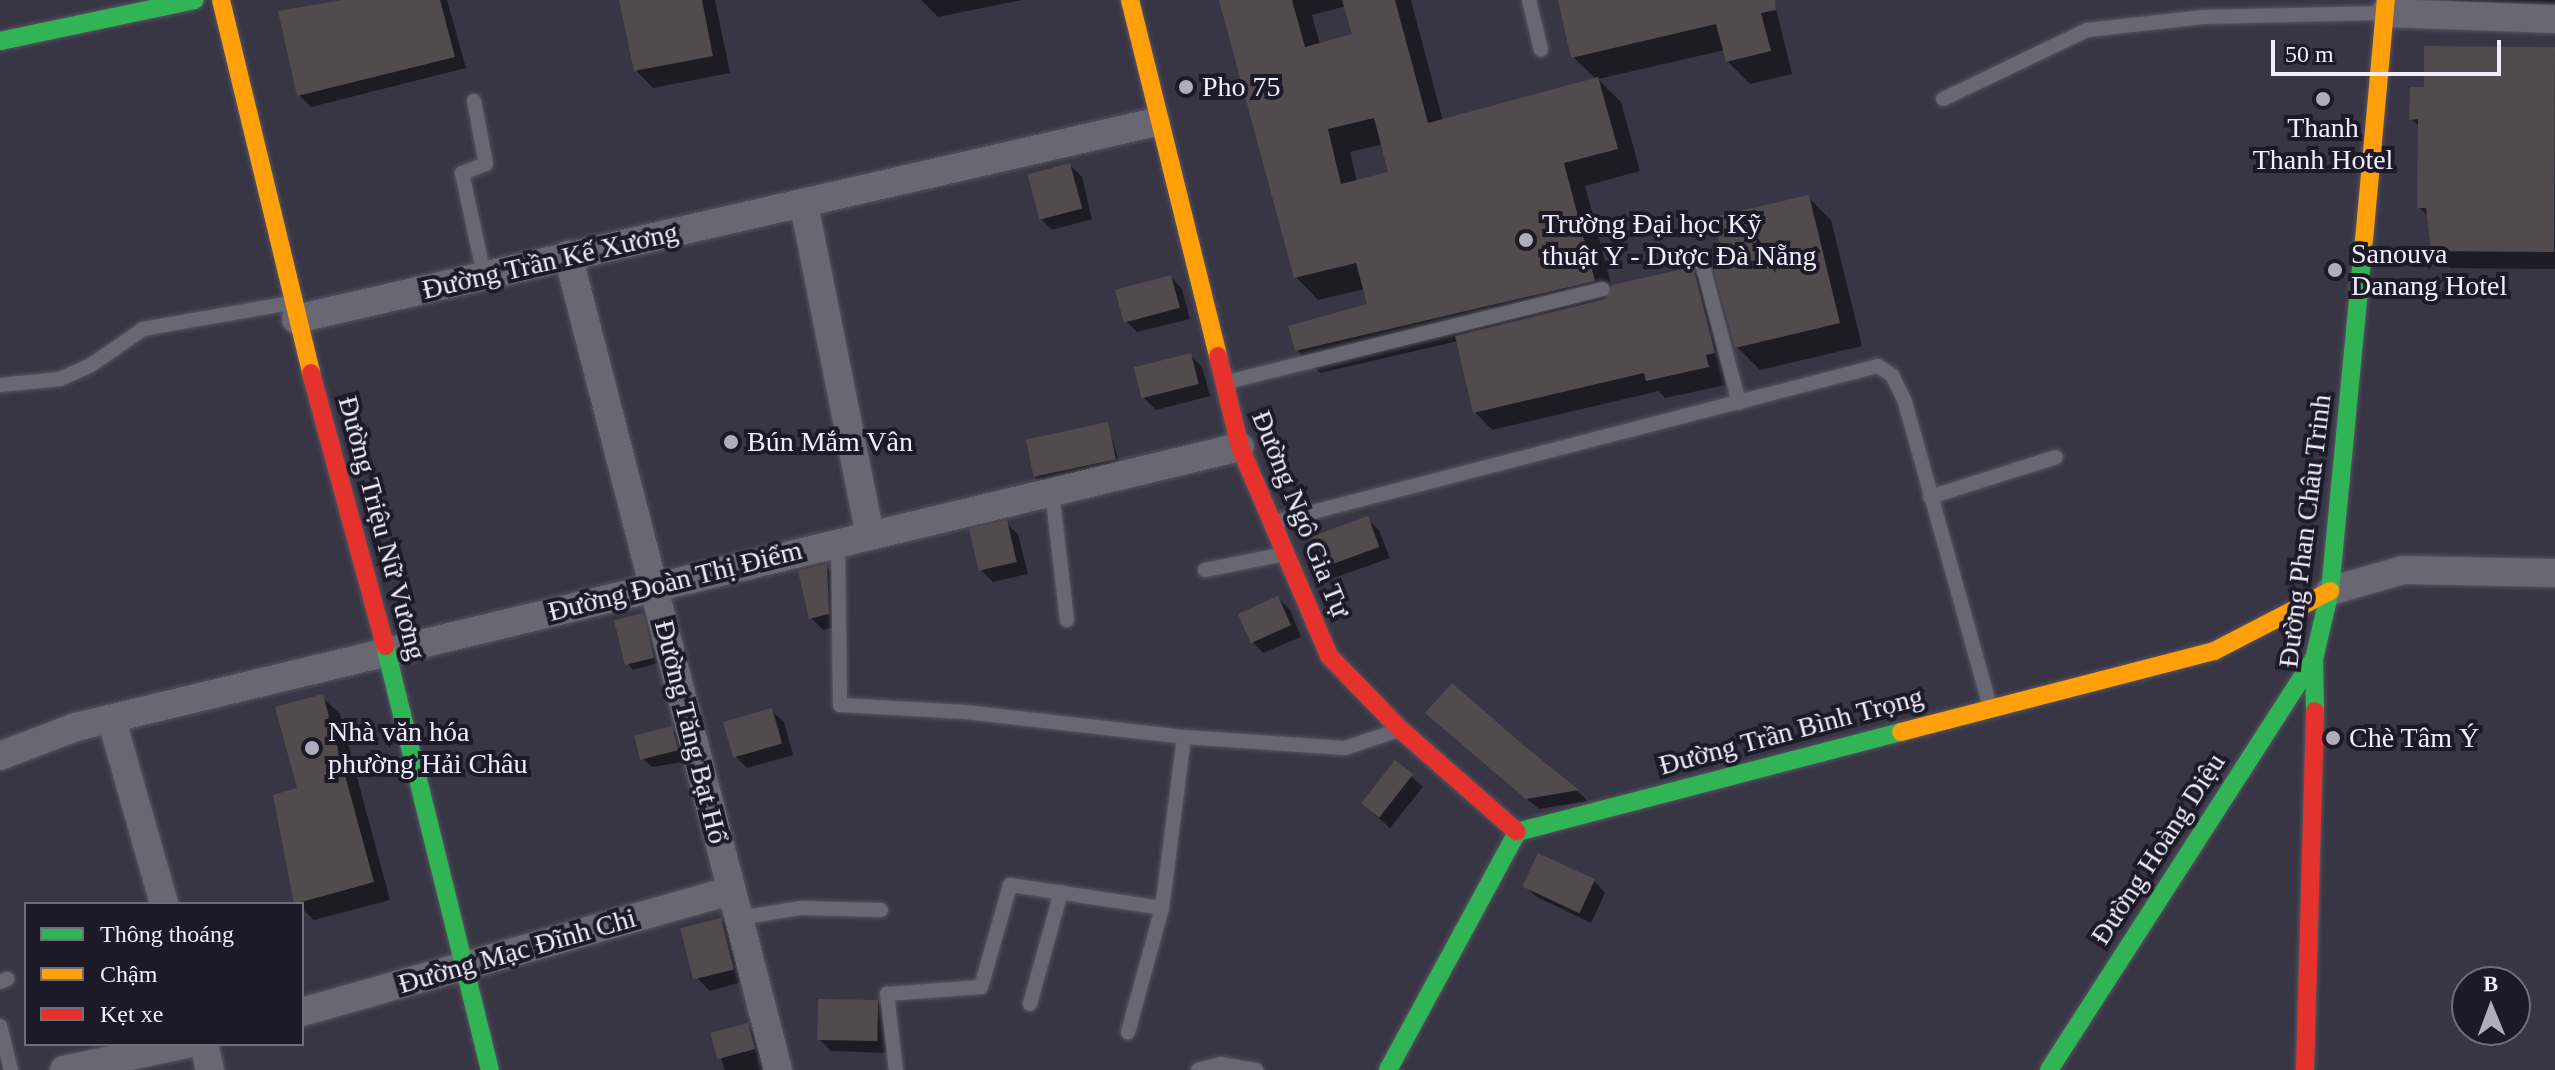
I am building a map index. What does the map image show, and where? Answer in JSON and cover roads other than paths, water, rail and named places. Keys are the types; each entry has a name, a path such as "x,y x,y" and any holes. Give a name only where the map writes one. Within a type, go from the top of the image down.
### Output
{"street":[{"path":"0,41 195,0"},
{"name":"Đường Triệu Nữ Vương","path":"221,0 294,311 387,653 490,1070"},
{"name":"Đường Ngô Gia Tự","path":"1130,0 1156,122 1240,447 1329,656 1401,730 1517,832"},
{"path":"2385,6 2555,19"},
{"name":"Đường Phan Châu Trinh","path":"2305,1070 2316,775 2314,659 2330,591 2385,6"},
{"name":"Đường Trần Kế Xương","path":"294,311 484,275 804,205 1156,122"},
{"path":"804,205 870,534"},
{"name":"Đường Tăng Bạt Hổ","path":"568,255 778,1070"},
{"name":"Đường Đoàn Thị Điểm","path":"0,756 76,727 112,721 653,586 1240,447"},
{"path":"2330,591 2403,570 2555,573"},
{"name":"Đường Trần Bình Trọng","path":"1517,832 2214,651 2330,591"},
{"name":"Đường Hoàng Diệu","path":"2049,1070 2314,659"},
{"path":"112,721 163,902"},
{"path":"2253,753 2282,760 2316,775"},
{"path":"1388,1070 1517,832"},
{"name":"Đường Mạc Đĩnh Chi","path":"304,1011 464,965 735,905"},
{"path":"64,1070 177,1046"},
{"path":"204,1046 210,1070"}],"lane":[{"path":"1529,0 1541,50"},
{"path":"1943,99 2087,30 2203,17 2385,6"},
{"path":"474,101 486,164 462,173 484,275"},
{"path":"1701,259 1739,403"},
{"path":"1223,383 1603,289"},
{"path":"0,385 60,379 91,365 143,329 294,311"},
{"path":"1273,522 1878,366 1897,382 1990,708"},
{"path":"1930,497 2056,457"},
{"path":"1052,491 1067,620"},
{"path":"838,542 840,705 965,712 1184,737 1345,748 1401,730"},
{"path":"1205,570 1284,554"},
{"path":"1128,1032 1162,908 1184,737"},
{"path":"896,1070 887,994 981,987 1010,885 1162,908"},
{"path":"1030,1004 1061,892"},
{"path":"735,905 881,910"},
{"path":"0,1026 11,1070"},
{"path":"1198,1070 1221,1064 1256,1070"}],"place":[{"name":"Pho 75","path":"1186,87"},
{"name":"Thanh Thanh Hotel","path":"2323,99"},
{"name":"Trường Đại học Kỹ thuật Y - Dược Đà Nẵng","path":"1526,240"},
{"name":"Sanouva Danang Hotel","path":"2335,270"},
{"name":"Bún Mắm Vân","path":"731,442"},
{"name":"Chè Tâm Ý","path":"2333,738"},
{"name":"Nhà văn hóa phường Hải Châu","path":"312,748"}]}
